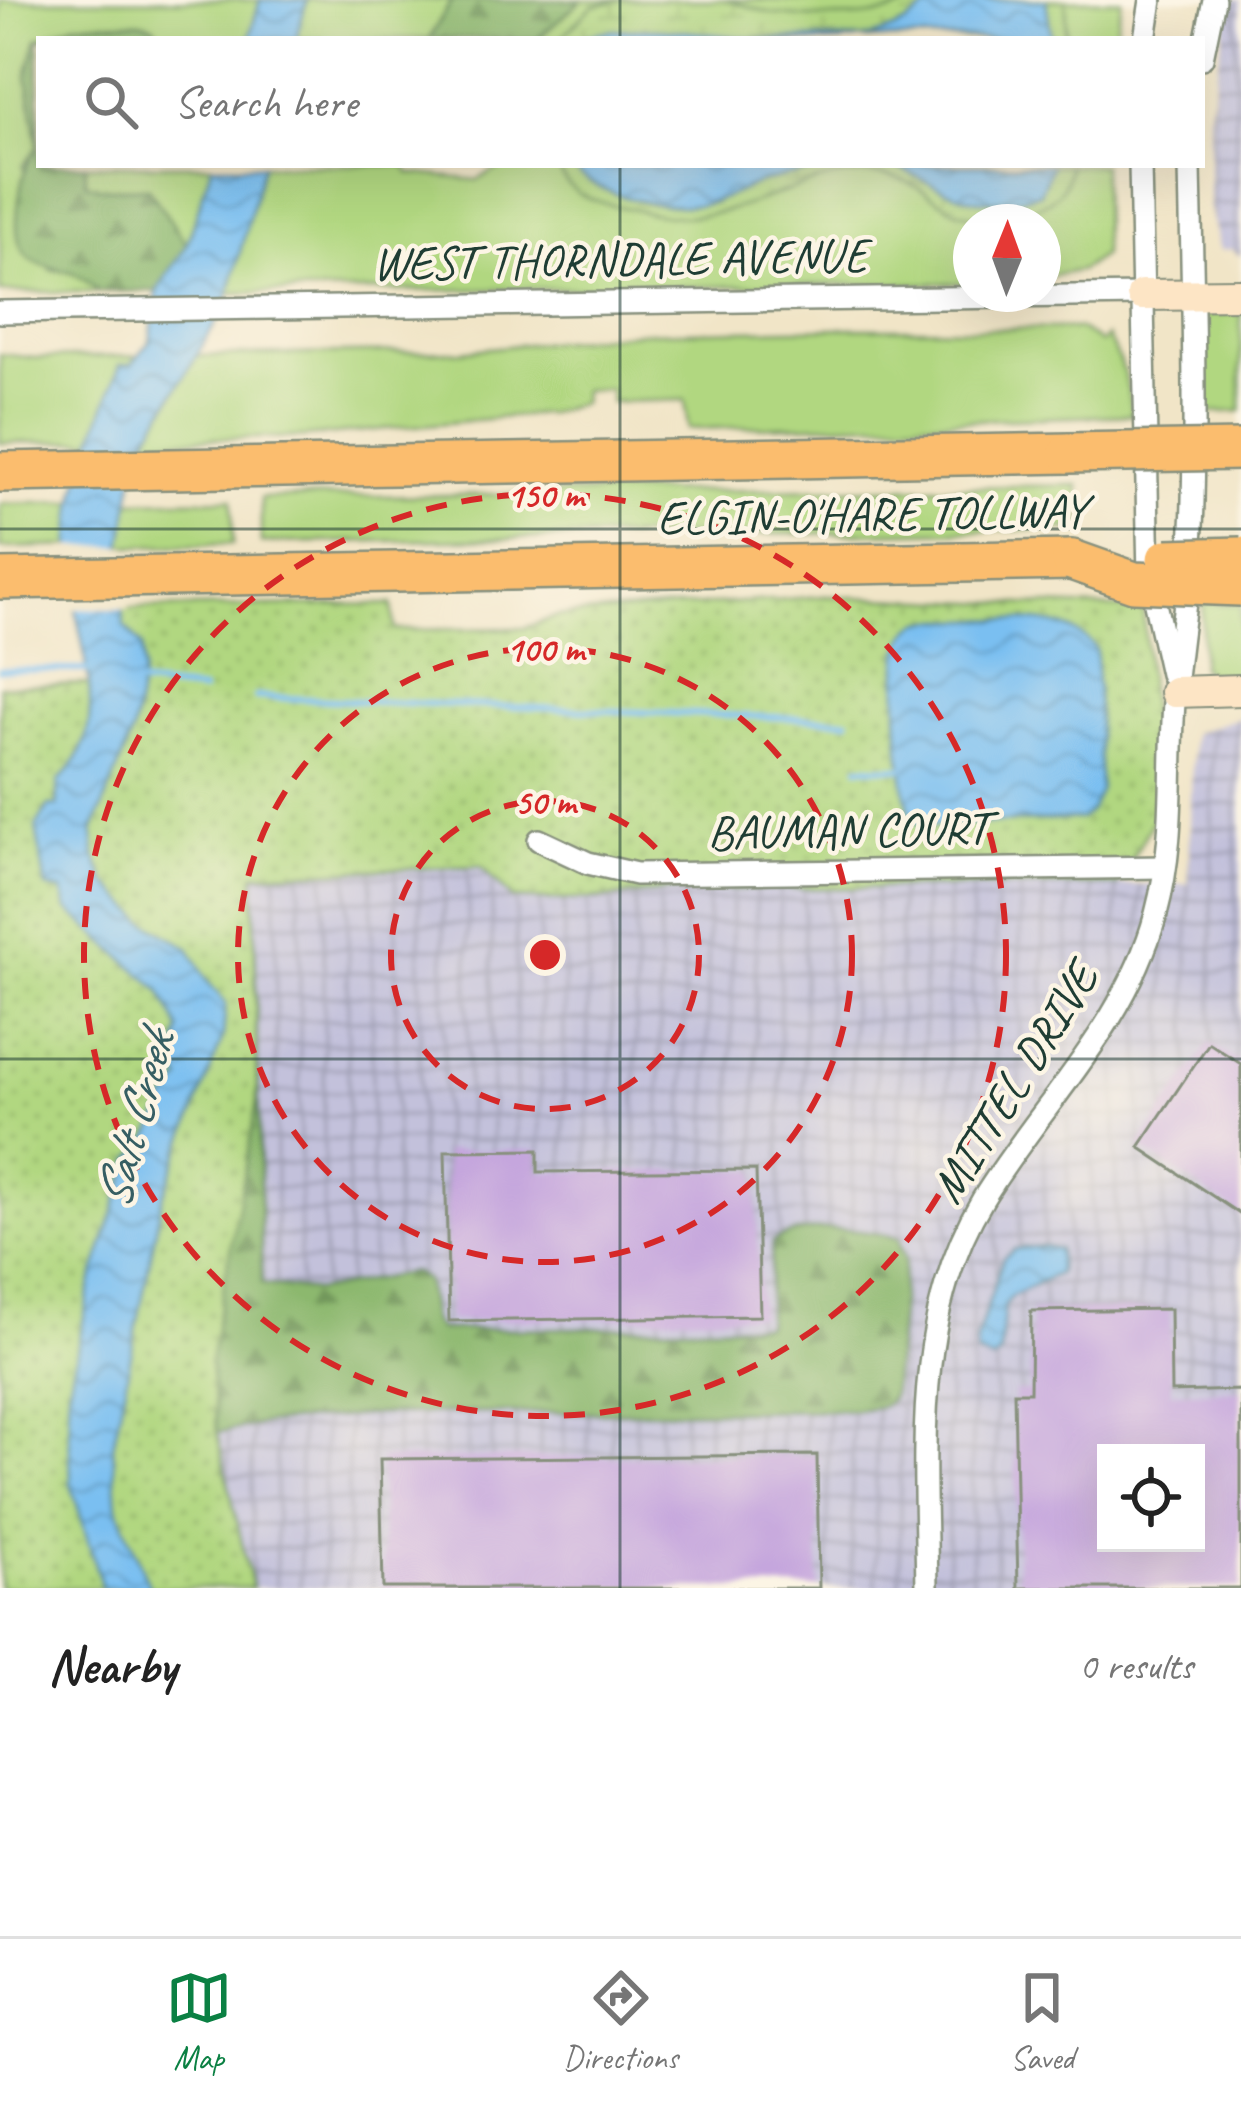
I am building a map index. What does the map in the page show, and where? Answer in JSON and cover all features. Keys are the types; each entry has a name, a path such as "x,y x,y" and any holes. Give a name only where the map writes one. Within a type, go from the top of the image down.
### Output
{"highway":[{"name":"ELGIN-O'HARE TOLLWAY","path":"10,472 1241,450"},
{"name":"ELGIN-O'HARE TOLLWAY","path":"11,579 1241,557"},
{"path":"1072,560 1134,582 1241,586"}],"main road":[{"name":"WEST THORNDALE AVENUE","path":"1142,295 1241,294"},
{"path":"1175,692 1241,691"}],"street":[{"path":"1145,36 1150,0"},
{"path":"1205,44 1214,0"},
{"name":"MITTEL DRIVE","path":"1140,168 1149,577 1175,692"},
{"name":"MITTEL DRIVE","path":"927,1588 925,1410 939,1303 984,1198 1112,1017 1155,916 1173,821 1175,692 1188,593 1193,500 1190,168"},
{"name":"WEST THORNDALE AVENUE","path":"0,311 1142,295"},
{"name":"BAUMAN COURT","path":"539,841 588,863 636,874 1164,867"}],"shaded area":[{"path":"1230,0 1241,0 1241,257 1232,249 1220,250 1209,205 1209,111"},
{"path":"1241,717 1241,1588 252,1588 217,1433 210,1362 257,1101 254,874 481,866 513,899 551,901 612,899 667,890 1188,884 1193,733"}],"green space":[{"path":"0,0 260,0 250,36 161,36 153,26 77,23 36,36 36,149 23,166 51,270 78,275 98,292 0,292"},
{"path":"307,0 452,0 431,36 297,36"},
{"path":"452,0 582,0 540,36 431,36"},
{"path":"582,0 1122,0 1115,36 540,36"},
{"path":"621,0 724,0 771,13 829,18 889,13 913,0 1066,0 1067,36 563,36 593,6"},
{"path":"140,22 153,26 161,36 44,36 77,23"},
{"path":"36,43 36,133 27,76"},
{"path":"36,150 36,168 85,168 86,183 101,188 148,188 187,245 157,291 98,292 85,280 31,259 18,233 26,168"},
{"path":"85,168 211,168 187,245 148,188 101,188 86,183"},
{"path":"262,168 406,168 409,173 477,180 500,168 1102,168 1103,255 1081,270 1061,274 1061,204 953,204 953,283 229,293"},
{"path":"559,168 1069,168 1062,188 1042,204 953,204 953,208 899,179 865,174 822,180 695,216 613,205 572,188"},
{"path":"1241,312 1241,411 1204,413 1202,323 1208,314"},
{"path":"1080,329 1101,343 1107,336 1125,373 1132,415 688,429 685,400 611,402 610,389 583,390 582,403 549,413 304,437 146,440 197,356 461,351 646,332"},
{"path":"0,354 142,356 132,364 120,365 95,441 0,443"},
{"path":"1079,485 1080,529 261,543 261,498"},
{"path":"232,499 233,544 122,546 127,501"},
{"path":"75,502 71,546 0,548 0,504"},
{"path":"825,596 1143,609 1156,786 1154,819 1117,885 667,890 552,900 513,899 481,866 254,874 257,1101 210,1362 217,1433 252,1588 0,1588 0,686 90,684 78,609 392,604 395,630 524,628 558,616"},
{"path":"1203,602 1241,604 1241,682 1210,676 1201,667"},
{"path":"254,874 262,1284 316,1291 413,1272 426,1280 432,1320 439,1330 766,1325 773,1241 818,1229 883,1235 898,1238 905,1260 892,1397 883,1406 857,1410 378,1414 266,1423 217,1433 210,1362"}],"water":[{"path":"260,0 307,0 297,36 250,36"},
{"path":"935,0 1046,0 1052,36 871,36 900,27"},
{"path":"617,30 725,36 590,36"},
{"path":"211,168 262,168 225,308 139,451 122,546 124,625 142,646 143,672 133,730 93,832 95,857 106,882 143,920 189,948 226,1003 223,1037 162,1199 113,1446 117,1507 150,1588 102,1588 71,1484 68,1392 92,1280 130,1162 182,1080 172,1066 180,1030 160,990 68,910 62,891 46,887 36,827 49,806 57,806 59,781 76,760 90,714 71,568 78,488 120,365 132,364 150,341 157,291 187,245"},
{"path":"573,168 843,168 755,184 693,206 635,200"},
{"path":"899,168 1051,168 1040,193 1017,199 979,200"},
{"path":"1006,619 1067,628 1096,649 1100,791 1081,819 915,823 902,767 898,715 899,654 905,637 928,621"},
{"path":"1015,1249 1058,1249 1058,1273 1012,1296 1005,1305 1000,1354 993,1361 977,1354 976,1341 1003,1258"}],"pier":[{"path":"128,546 129,609 71,609 65,547"}],"building":[{"path":"1209,1043 1241,1064 1241,1215 1139,1147"},
{"path":"538,1150 538,1172 756,1170 760,1316 449,1321 445,1151"},
{"path":"1170,1309 1171,1392 1241,1390 1241,1588 1018,1588 1014,1392 1030,1392 1031,1311"},
{"path":"817,1455 819,1588 383,1588 380,1459"}],"waterway":[{"path":"0,670 92,670"},
{"path":"134,684 202,691"},
{"path":"256,697 848,720"},
{"path":"859,767 902,768"}],"water label":[{"name":"Salt Creek","path":"133,1120"}]}
